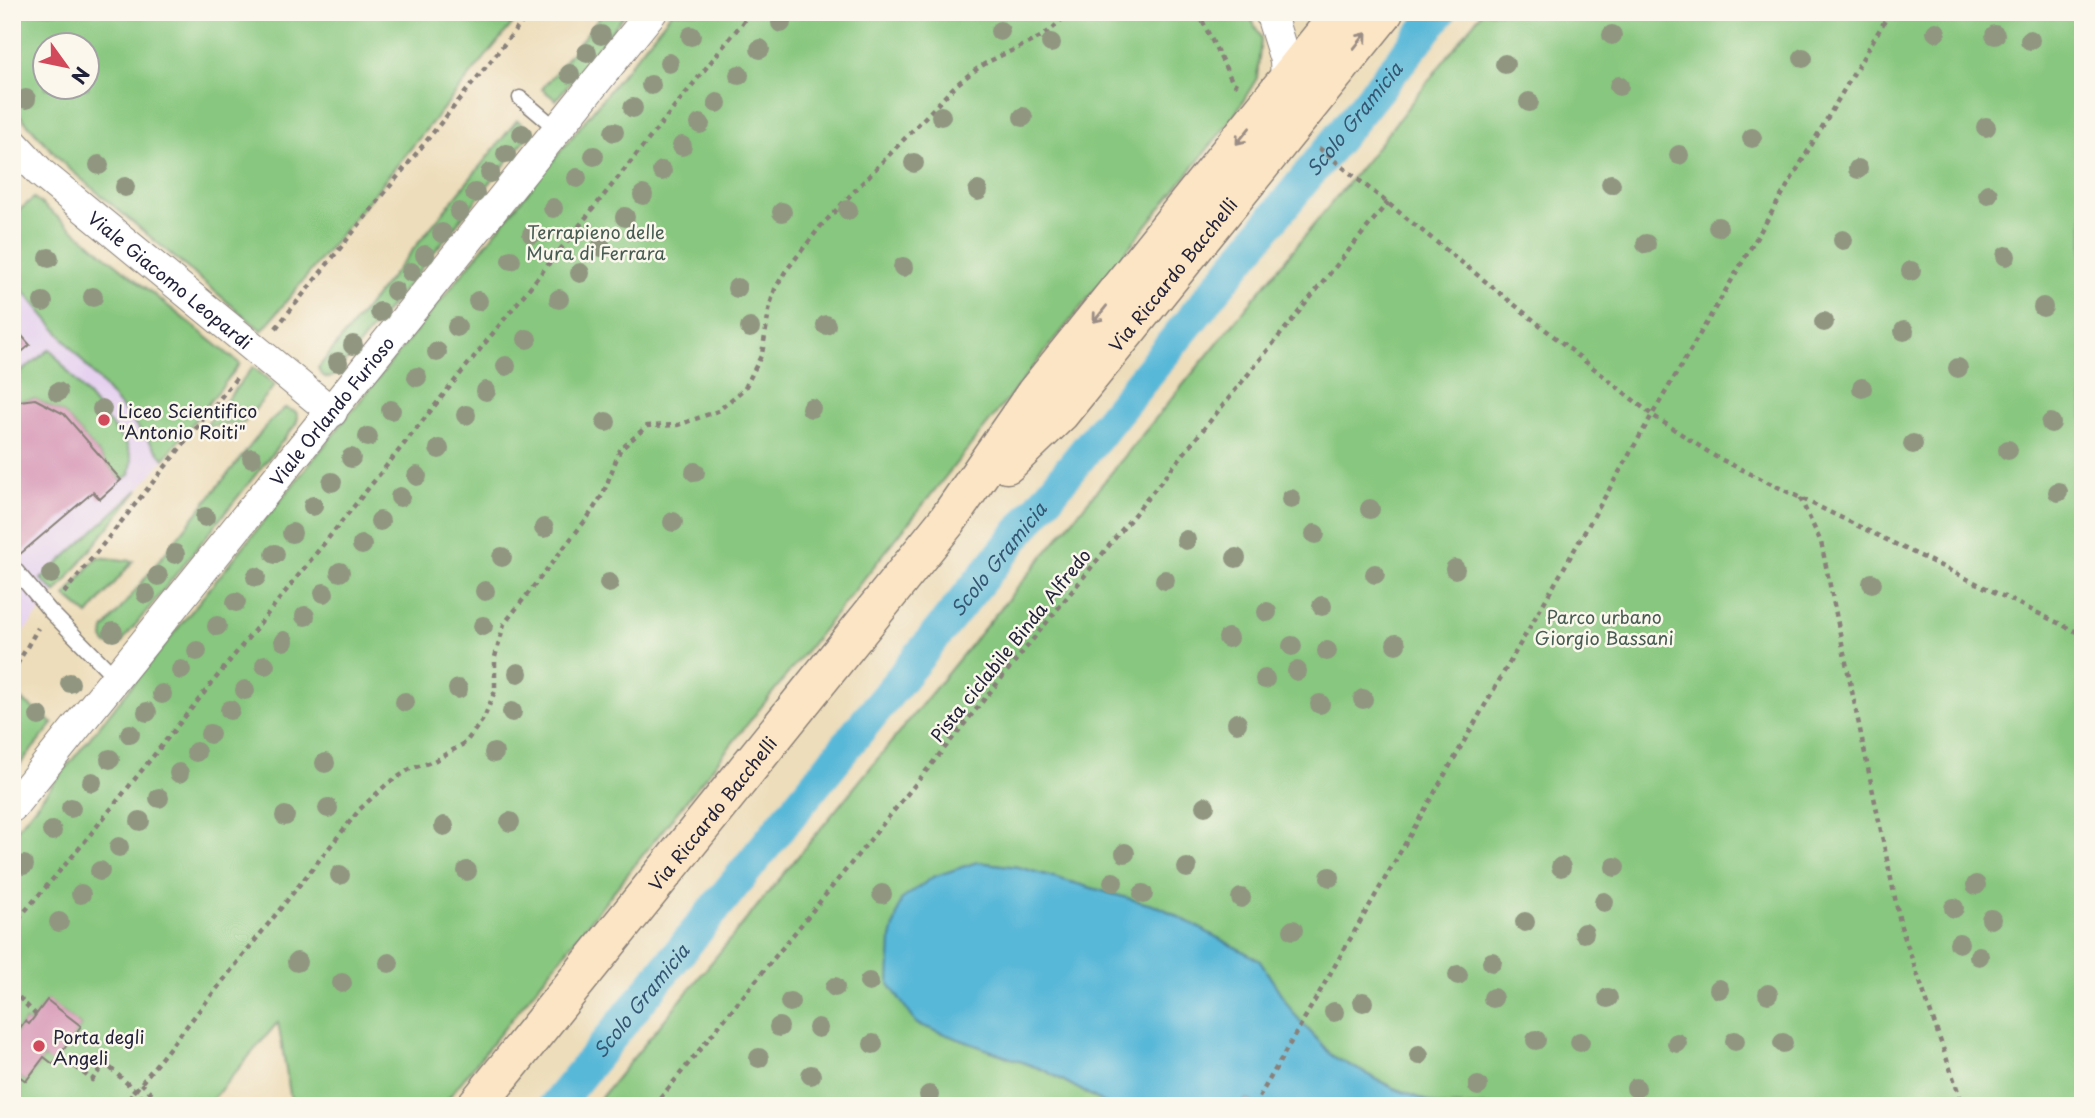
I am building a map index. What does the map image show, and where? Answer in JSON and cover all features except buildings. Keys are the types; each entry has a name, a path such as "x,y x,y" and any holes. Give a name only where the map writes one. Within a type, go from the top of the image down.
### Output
{"main road":[{"name":"Via Riccardo Bacchelli","path":"947,521 1060,413 1324,61 1342,12"},
{"name":"Via Riccardo Bacchelli","path":"476,1106 947,521 1035,394 1286,83 1324,61 1384,12"}],"street":[{"name":"Viale Orlando Furioso","path":"12,807 652,12"},
{"path":"1270,12 1284,60 1286,83"},
{"path":"1276,12 1294,34 1324,61"},
{"name":"Viale Giacomo Leopardi","path":"12,142 41,173 332,412"}],"lane":[{"path":"520,98 558,130"},
{"path":"12,566 50,611 117,678"}],"path":[{"path":"12,926 77,851 751,12"},
{"path":"123,1106 360,809 387,784 410,769 434,761 465,743 484,718 495,691 495,657 504,624 588,517 603,494 620,450 647,426 678,425 718,411 745,388 762,354 775,289 820,227 954,87 974,70 997,57 1037,41 1051,31 1067,12"},
{"path":"1254,1106 1652,415 1890,12"},
{"path":"1312,142 1652,415 1716,457 2083,635"},
{"name":"Pista ciclabile Binda Alfredo","path":"654,1106 1388,202"},
{"path":"1800,498 1821,542 1901,927 1963,1106"},
{"path":"12,990 36,1015"},
{"path":"60,1054 92,1080 105,1063 152,1106"},
{"path":"141,1083 165,1106"},
{"path":"130,1097 140,1106"}],"shaded area":[{"name":"Liceo Scientifico \"Antonio Roiti\"","path":"12,208 226,382 15,643 12,639"}],"green space":[{"path":"12,12 522,12 262,331 66,166 12,107"},
{"path":"604,12 627,12 556,100 542,89"},
{"name":"Terrapieno delle Mura di Ferrara","path":"672,12 1248,12 1261,38 1257,78 1234,116 442,1106 292,1106 278,1022 207,1106 12,1106 12,1071 26,1081 44,1057 53,1063 81,1026 47,1001 29,1024 25,1021 12,1039 12,835"},
{"name":"Parco urbano Giorgio Bassani","path":"1482,12 2083,12 2083,1106 1439,1106 1391,1087 1332,1056 1294,1014 1259,960 1162,908 1018,867 978,862 917,1024 1044,1070 1110,1106 594,1106 1365,162"},
{"path":"517,120 532,131 335,375 327,378 318,368"},
{"path":"34,198 240,364 164,459 12,277 12,216"},
{"path":"50,349 127,445 132,460 130,475 121,480 64,414 35,399 12,402 12,379"},
{"path":"253,367 275,385 244,423 205,427"},
{"path":"285,408 296,412 296,424 121,643 113,646 106,644 103,638 104,630 270,421"},
{"path":"139,489 56,593 41,579"},
{"path":"97,557 133,561 88,615 65,596"},
{"path":"12,692 53,724 12,774"}],"water":[{"path":"977,862 1018,867 1162,908 1259,960 1294,1014 1332,1056 1391,1087 1439,1106 1258,1106 1246,1099 1241,1106 1110,1106 1044,1070 917,1024 889,984 891,938 901,900 933,877"}],"waterway":[{"name":"Scolo Gramicia","path":"555,1106 1440,12"}],"place":[{"name":"Liceo Scientifico \"Antonio Roiti\"","path":"104,420"},
{"name":"Porta degli Angeli","path":"39,1046"}]}
